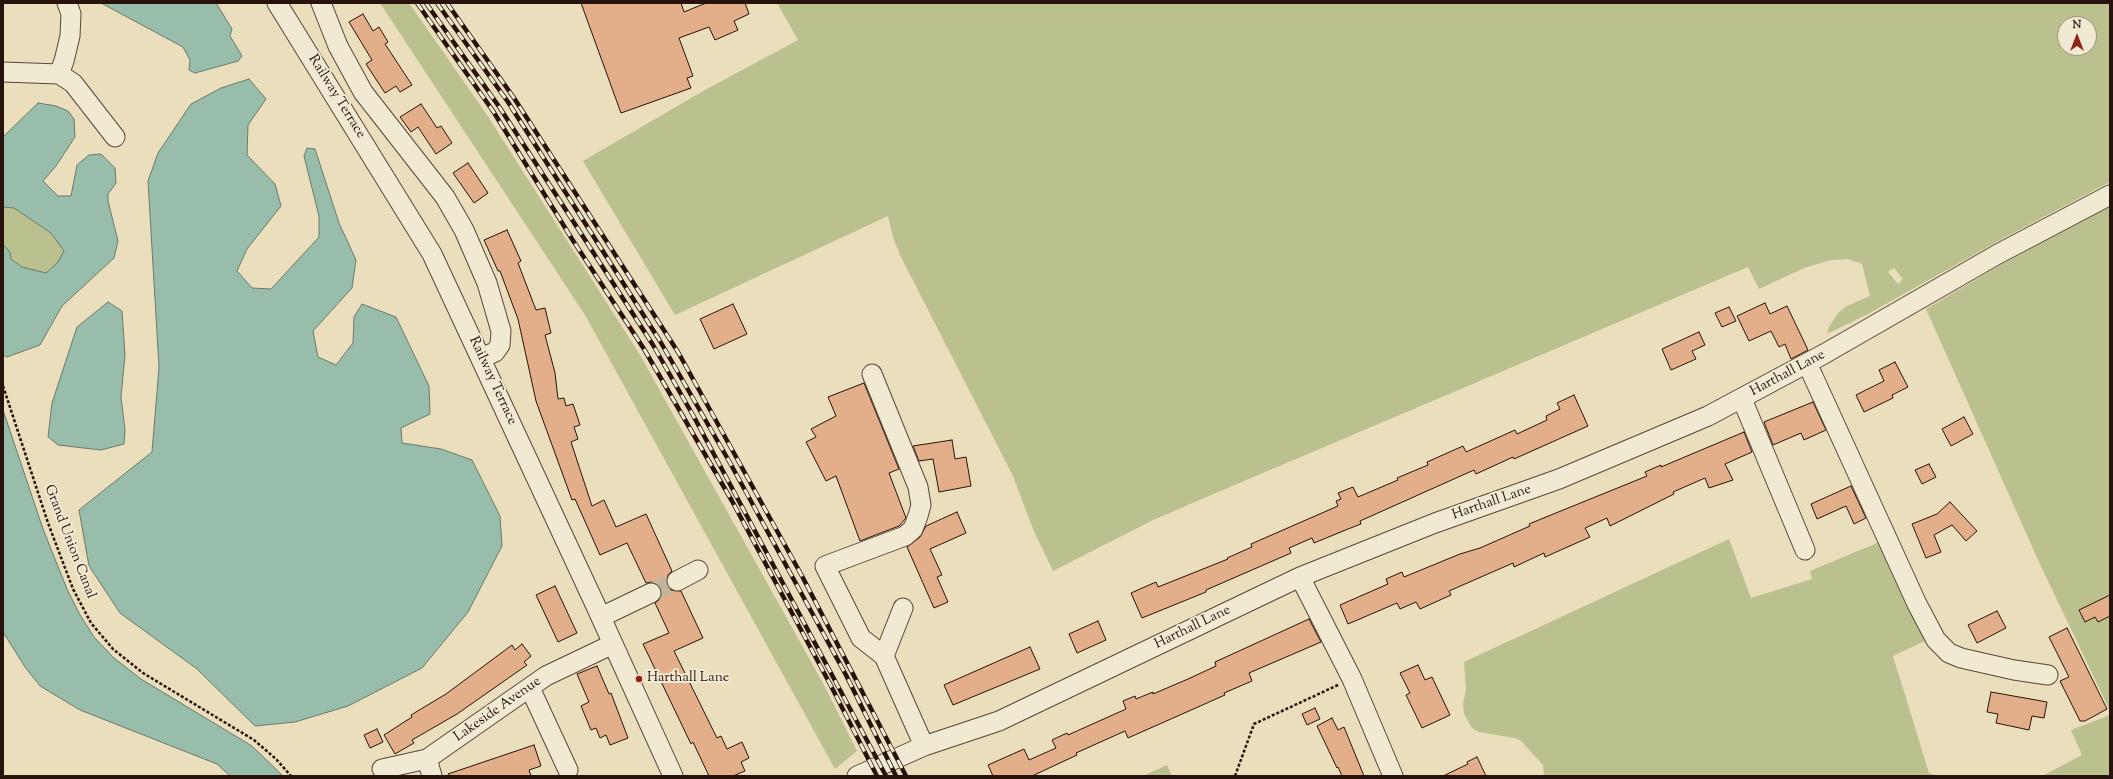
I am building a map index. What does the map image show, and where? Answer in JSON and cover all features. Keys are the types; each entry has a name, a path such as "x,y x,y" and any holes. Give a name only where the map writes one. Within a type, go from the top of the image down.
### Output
{"street":[{"path":"60,74 70,36 71,14 68,3"},
{"name":"Railway Terrace","path":"278,3 432,254 601,617 673,776"},
{"path":"321,3 338,46 363,92 445,197 467,237 487,283 501,331 500,345 495,352 481,358"},
{"path":"3,72 60,74 73,84 115,137"},
{"name":"Harthall Lane","path":"857,776 924,746 999,721 1300,577 1435,522 1559,479 1708,416 1742,399 1772,380 1807,362 1998,254 2110,195"},
{"path":"1807,362 1917,604 1939,644 1949,653 1961,658 2014,670 2048,675"},
{"path":"872,374 918,487 921,505 913,529 905,536 826,566 861,638 884,656 924,746"},
{"path":"1742,399 1805,550"},
{"path":"676,581 698,570"},
{"path":"1300,577 1352,679 1393,776"},
{"path":"601,617 651,593"},
{"path":"884,656 903,608"},
{"name":"Lakeside Avenue","path":"382,769 430,768 530,688 562,668 613,644"},
{"path":"530,688 568,770"}],"path":[{"name":"Grand Union Canal","path":"3,386 59,553 73,590 91,623 113,649 143,673 254,740 276,759 291,776"},
{"path":"1235,776 1254,724 1352,679"}],"shaded area":[{"path":"101,3 216,3 232,29 230,36 242,56 238,61 195,73 189,70 190,60 183,47"},
{"path":"380,3 409,3 487,115 640,355 824,685 857,751 835,769 585,315"},
{"path":"777,3 2110,3 2110,182 2002,239 1868,314 1827,334 1829,327 1838,313 1847,306 1870,296 1862,264 1848,259 1831,260 1804,268 1759,289 1748,267 1151,521 1053,571 1033,529 1013,476 900,255 893,237 888,216 675,315 583,161 705,90 798,40","holes":["1894,268 1903,279 1898,284 1888,272"]},
{"path":"249,79 266,99 248,125 247,155 275,184 281,206 247,249 237,271 252,288 271,289 319,237 319,216 304,156 307,148 315,149 339,223 356,260 352,288 313,331 318,357 336,365 353,343 354,317 362,304 396,317 429,386 430,414 401,428 402,443 441,449 472,460 500,516 502,546 468,612 422,668 348,706 295,722 255,726 197,669 120,613 89,566 79,510 152,452 159,367 148,181 158,153 191,104 221,88"},
{"path":"38,103 56,106 68,111 74,119 75,137 56,166 43,181 58,196 71,196 77,165 89,155 101,154 115,168 116,183 108,194 108,201 118,241 114,258 62,306 40,345 7,357 3,355 3,244 10,252 11,259 22,267 46,273 58,262 64,251 51,233 14,208 3,207 3,137"},
{"path":"2110,206 2110,711 2039,562 1926,309 2004,263"},
{"path":"3,207 14,208 51,233 64,251 58,262 46,273 22,267 11,259 10,252 3,244"},
{"path":"108,302 122,311 125,355 121,397 125,430 124,444 101,450 58,445 48,437 52,403 77,327"},
{"path":"3,410 43,529 67,589 80,615 94,637 114,658 141,679 252,746 283,776 230,776 217,764 80,710 40,686 25,667 3,632"},
{"path":"1729,539 1751,598 1812,579 1810,571 1882,541 1927,640 1893,656 1929,773 1939,776 1544,776 1543,765 1521,741 1515,738 1479,732 1472,728 1464,714 1463,704 1466,689 1464,662"},
{"path":"2110,715 2110,776 2042,776 2082,755 2071,730"},
{"path":"1167,765 1172,776 1143,776"}],"building":[{"path":"581,3 681,3 684,12 706,3 745,3 749,14 734,21 738,30 715,40 709,27 679,38 693,76 687,78 691,88 621,113"},
{"path":"363,14 373,31 379,27 388,42 385,44 412,85 400,92 396,86 385,93 366,64 372,60 349,22"},
{"path":"421,104 437,128 441,126 452,143 436,154 418,127 411,132 400,117"},
{"path":"468,163 488,193 474,203 453,173"},
{"path":"507,230 521,261 518,263 536,310 545,308 551,333 545,335 555,373 558,399 564,398 566,406 573,404 580,425 574,427 578,439 571,442 592,506 604,500 616,527 646,514 672,571 668,575 667,586 671,590 681,591 703,638 674,651 717,738 721,736 727,749 742,742 749,758 741,762 745,771 733,776 709,776 693,742 691,744 643,644 669,633 655,603 660,599 661,588 652,582 646,583 627,543 600,555 575,499 572,500 536,401 518,319 500,271 498,271 484,240"},
{"path":"1765,303 1770,314 1787,306 1808,350 1791,359 1785,344 1779,347 1771,331 1749,341 1737,316"},
{"path":"733,304 747,334 714,349 700,319"},
{"path":"1729,307 1736,321 1722,327 1715,313"},
{"path":"1699,332 1705,345 1692,351 1696,359 1671,370 1662,349"},
{"path":"1895,362 1908,387 1892,395 1893,398 1864,412 1856,395 1884,381 1879,370"},
{"path":"864,383 899,469 889,473 906,518 899,526 860,541 836,476 826,481 806,442 816,437 811,429 836,416 828,397"},
{"path":"1574,395 1588,426 1476,474 1474,470 1360,521 1361,524 1314,543 1312,538 1289,548 1291,553 1206,590 1206,592 1142,618 1131,593 1156,582 1158,587 1228,559 1227,558 1252,547 1251,544 1338,506 1336,501 1341,499 1338,493 1353,487 1358,497 1398,480 1397,478 1428,465 1427,462 1463,446 1466,452 1515,430 1517,434 1547,420 1546,416 1560,409 1557,403"},
{"path":"1813,402 1826,430 1804,440 1801,433 1773,445 1764,422"},
{"path":"1964,417 1973,434 1951,446 1942,429"},
{"path":"1744,432 1752,452 1725,464 1733,480 1709,488 1705,478 1673,492 1674,494 1610,526 1607,518 1585,528 1590,537 1545,557 1544,553 1514,567 1513,563 1449,591 1451,595 1420,609 1416,602 1400,609 1397,603 1348,624 1340,605 1388,584 1386,579 1402,572 1404,577 1460,554 1480,548 1530,526 1529,524 1647,476 1645,472 1661,465 1661,467"},
{"path":"952,440 955,459 966,457 971,486 939,492 933,459 919,461 913,446"},
{"path":"1929,464 1936,477 1922,484 1915,470"},
{"path":"1851,486 1866,518 1854,524 1846,506 1817,519 1811,504"},
{"path":"1950,502 1977,531 1966,541 1952,525 1934,535 1941,552 1926,558 1912,524 1937,514"},
{"path":"957,512 966,533 930,549 942,575 937,577 948,602 934,608 907,547 920,537 926,526"},
{"path":"555,586 577,633 558,642 536,595"},
{"path":"2110,595 2110,616 2098,622 2095,617 2085,622 2079,610"},
{"path":"1997,611 2006,628 1977,643 1968,625"},
{"path":"1309,619 1321,642 1249,673 1252,681 1224,693 1225,695 1128,738 1125,731 1076,753 1077,755 1032,776 993,776 988,765 1024,749 1029,760 1056,748 1052,740 1067,733 1068,735 1126,709 1123,701 1135,696 1136,699 1153,692 1153,694 1188,679 1216,666 1215,662"},
{"path":"1098,621 1106,640 1077,653 1069,634"},
{"path":"2067,628 2107,709 2085,721 2080,721 2060,681 2069,677 2049,637"},
{"path":"522,644 531,656 524,662 527,665 457,714 412,740 414,743 395,754 384,735 412,717 411,715 446,694 512,645 515,650"},
{"path":"1030,647 1040,669 953,705 944,685"},
{"path":"1418,665 1425,680 1432,677 1450,715 1422,728 1406,695 1410,693 1400,673"},
{"path":"597,666 609,694 611,693 628,738 610,745 606,735 600,738 596,728 591,730 581,706 589,702 577,674"},
{"path":"1991,692 2047,702 2044,718 2032,716 2029,730 1996,723 1998,714 1987,712"},
{"path":"1315,708 1320,719 1307,725 1302,714"},
{"path":"1332,718 1338,730 1344,727 1364,776 1342,776 1338,767 1337,768 1317,726"},
{"path":"377,729 383,742 370,748 364,735"},
{"path":"534,745 541,766 529,770 531,776 449,776 448,774"},
{"path":"1477,757 1486,776 1443,776 1468,764 1467,762"}],"tunnel":[{"path":"651,593 677,581"}],"railway":[{"path":"417,3 493,111 572,239 644,349 732,501 830,684 877,776"},
{"path":"426,3 500,108 653,345 694,417 886,776"},
{"path":"437,3 508,102 660,341 729,461 846,675 896,776"},
{"path":"447,3 514,98 678,352 802,576 906,776"}],"place":[{"name":"Harthall Lane","path":"639,679"}]}
